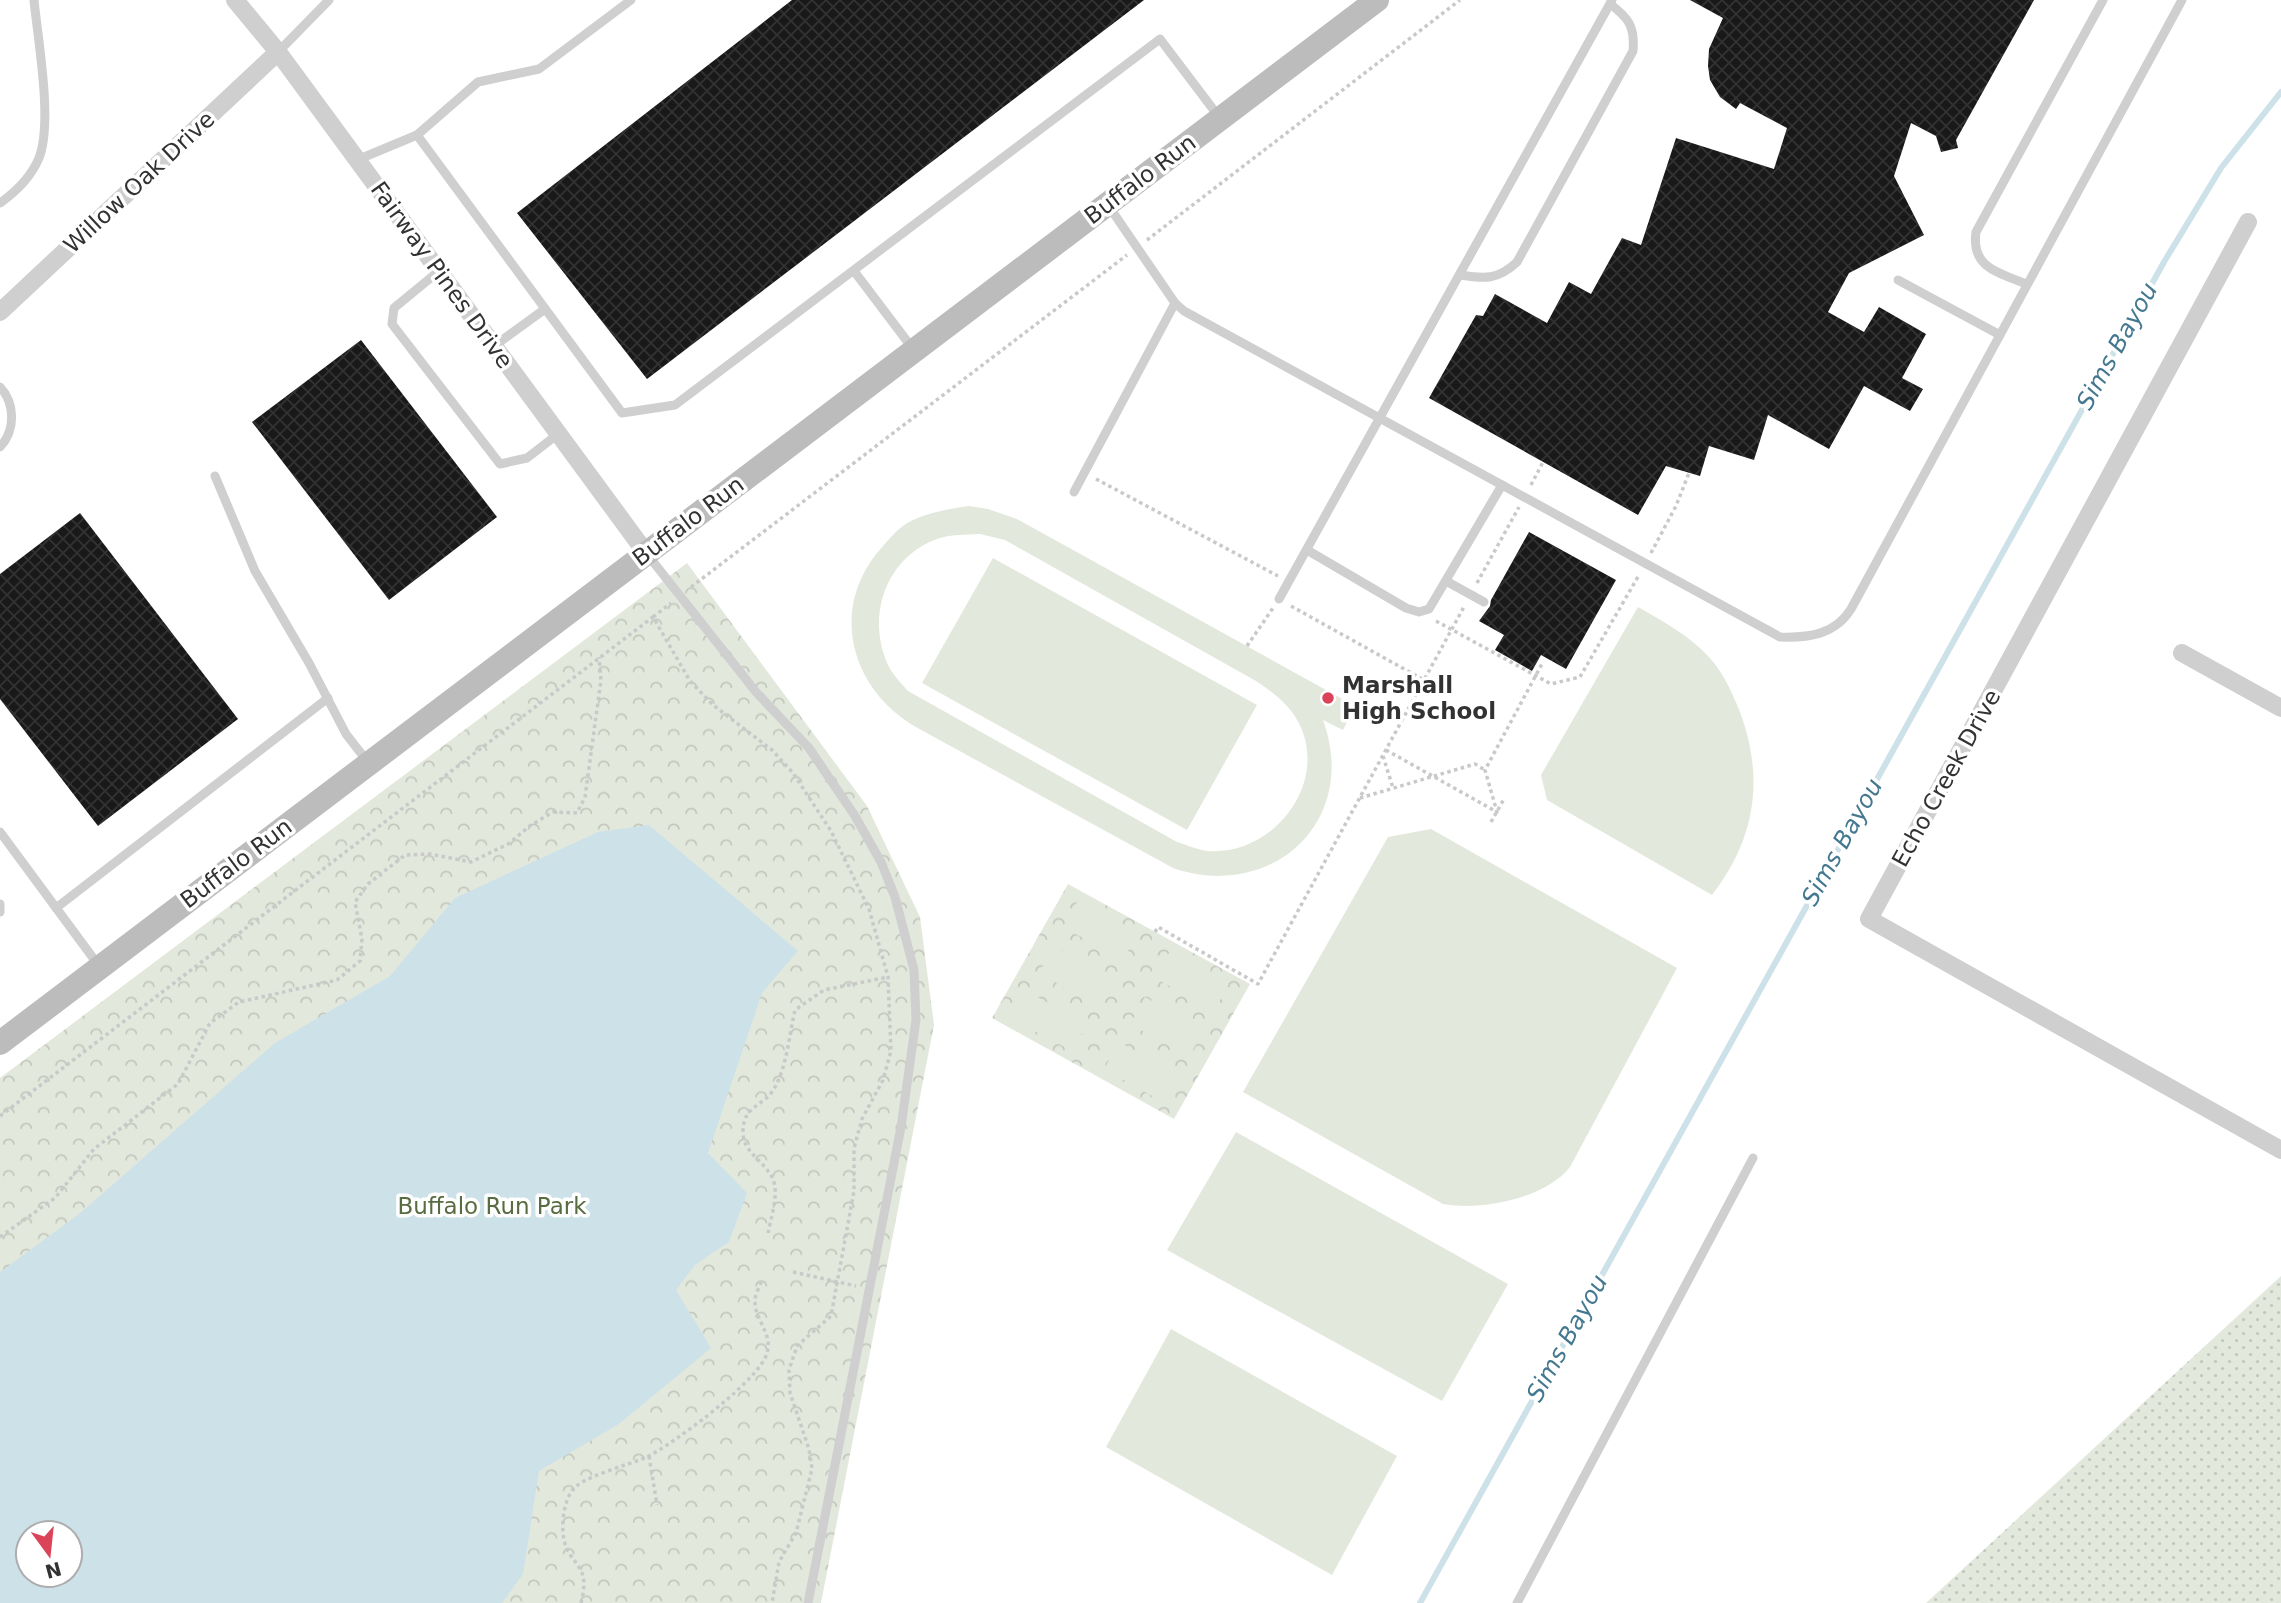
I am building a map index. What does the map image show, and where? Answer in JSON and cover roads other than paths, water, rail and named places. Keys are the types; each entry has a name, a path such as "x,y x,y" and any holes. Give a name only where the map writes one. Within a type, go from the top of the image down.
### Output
{"street":[{"name":"Fairway Pines Drive","path":"235,0 278,52 646,553"},
{"name":"Buffalo Run","path":"0,1043 1377,0"},
{"name":"Willow Oak Drive","path":"0,312 278,52"},
{"name":"Echo Creek Drive","path":"2248,222 1869,919 2281,1150"},
{"path":"2182,653 2281,708"}],"lane":[{"path":"0,203 21,186 33,170 43,141 44,88 34,0"},
{"path":"278,52 329,0"},
{"path":"357,160 417,135 478,82 539,69 631,0"},
{"path":"2026,284 1991,268 1977,257 1974,246 1976,232 2103,0"},
{"path":"1107,204 1175,303 1194,316 1780,637 1806,638 1831,629 1844,620 1851,609 2182,0"},
{"path":"1279,599 1611,2 1626,16 1634,38 1633,51 1517,262 1508,271 1484,279 1461,275"},
{"path":"417,135 622,413 676,405 1160,39 1221,118"},
{"path":"439,271 394,308 392,324 500,464 527,458 558,434"},
{"path":"854,271 914,351"},
{"path":"1898,280 2000,335"},
{"path":"1074,492 1175,303"},
{"path":"494,346 545,309"},
{"path":"0,387 6,394 13,413 5,441 0,447"},
{"path":"215,477 255,571 346,734 369,763"},
{"path":"1307,550 1406,608 1419,612 1429,609 1502,485"},
{"path":"646,553 756,692 809,748 855,816 881,862 895,897 914,970 916,1020 901,1127 807,1603"},
{"path":"1446,581 1484,602"},
{"path":"56,908 328,698"},
{"path":"0,832 100,967"},
{"path":"0,904 0,912"},
{"path":"1517,1603 1753,1158"}],"waterway":[{"name":"Sims Bayou","path":"1420,1603 2164,262 2221,168 2281,92"}],"place":[{"name":"Marshall High School","path":"1328,698"}],"park label":[{"name":"Buffalo Run Park","path":"492,1206"}]}
